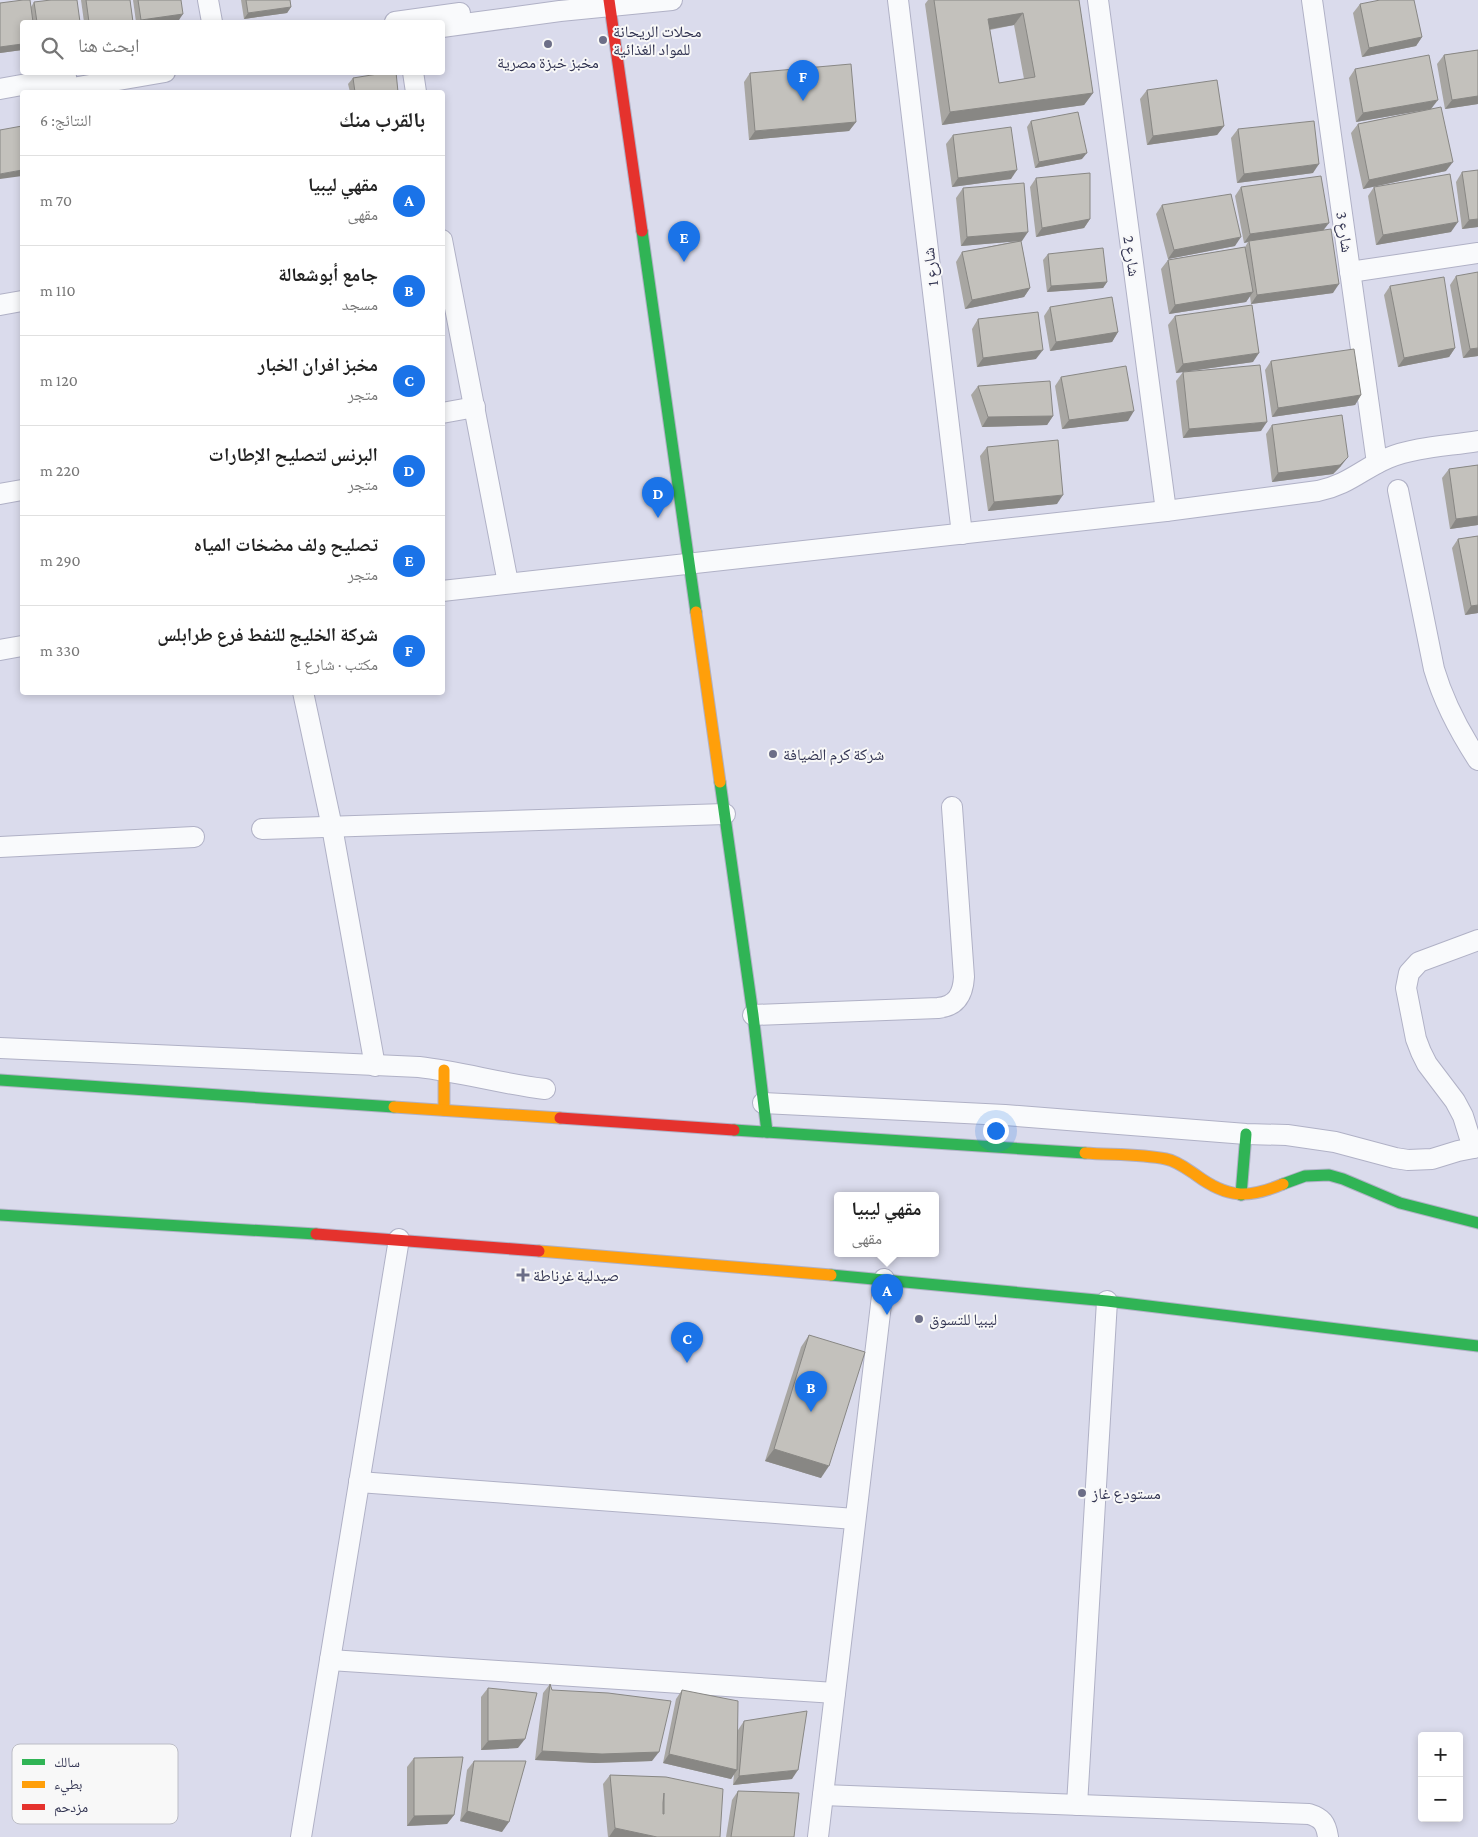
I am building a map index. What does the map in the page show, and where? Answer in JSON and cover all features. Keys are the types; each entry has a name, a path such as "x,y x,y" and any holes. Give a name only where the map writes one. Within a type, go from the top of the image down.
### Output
{"street":[{"path":"208,0 212,20"},
{"path":"414,20 500,7 566,0"},
{"path":"445,27 609,3 672,0"},
{"name":"شارع 1","path":"898,0 962,534"},
{"name":"شارع 2","path":"1098,0 1166,511"},
{"name":"شارع 3","path":"1312,0 1377,463"},
{"path":"609,3 753,1015 767,1132"},
{"path":"0,89 77,75"},
{"path":"61,90 148,75"},
{"path":"413,75 416,90"},
{"path":"0,101 20,97"},
{"path":"1350,272 1478,253"},
{"path":"445,255 508,584"},
{"path":"0,305 20,301"},
{"path":"445,412 475,407"},
{"path":"445,592 1166,511 1331,488 1353,478 1377,463 1410,451 1478,442"},
{"path":"0,494 20,490"},
{"path":"1398,490 1434,669 1456,726 1478,760"},
{"path":"0,650 20,646"},
{"path":"304,695 332,827 375,1066"},
{"path":"753,1015 938,1008 946,1007 958,999 962,992 964,977 952,806"},
{"path":"262,829 724,814"},
{"path":"0,847 194,837"},
{"path":"763,1102 995,1114 1311,1138 1408,1160 1432,1159 1475,1148 1459,1109 1446,1088 1427,1064 1416,1039 1406,988 1409,973 1419,962 1478,940"},
{"path":"0,1048 419,1067 444,1070 515,1086 545,1090"},
{"path":"444,1070 444,1110"},
{"path":"0,1080 1167,1159 1178,1162 1188,1168 1206,1184 1217,1190 1241,1195 1267,1191 1297,1177 1308,1175 1330,1176 1391,1199 1432,1212 1478,1223"},
{"path":"1241,1195 1246,1134"},
{"path":"0,1215 399,1239 884,1279 1107,1301 1478,1346"},
{"path":"300,1837 399,1239"},
{"path":"818,1837 884,1279"},
{"path":"1077,1805 1107,1301"},
{"path":"359,1482 855,1519"},
{"path":"330,1660 835,1693"},
{"path":"823,1795 1309,1814 1320,1818 1327,1827 1328,1837"}],"building":[{"path":"30,0 33,20 20,20 20,44 0,47 0,3"},
{"path":"77,0 80,20 37,20 34,2"},
{"path":"86,0 130,0 133,20 89,20"},
{"path":"138,0 181,0 183,14 141,20"},
{"path":"246,0 290,0 291,7 248,13"},
{"path":"934,0 1079,0 1093,93 950,112","holes":["1023,13 1035,77 999,83 988,19"]},
{"path":"1380,0 1414,0 1422,37 1369,48 1360,4"},
{"path":"1478,50 1478,96 1452,100 1444,55"},
{"path":"1429,55 1438,100 1363,113 1355,69"},
{"path":"851,64 856,122 755,131 750,73"},
{"path":"372,75 396,75 398,90 355,90 353,78"},
{"path":"1217,80 1224,126 1153,136 1147,90"},
{"path":"1441,107 1453,162 1369,180 1358,124"},
{"path":"1078,112 1087,153 1039,162 1031,121"},
{"path":"1314,121 1319,164 1244,174 1238,129"},
{"path":"20,126 20,170 0,174 0,130"},
{"path":"1011,127 1017,170 958,178 953,135"},
{"path":"1478,170 1478,219 1469,220 1462,172"},
{"path":"1090,173 1090,219 1042,228 1036,178"},
{"path":"1450,174 1458,222 1383,235 1374,187"},
{"path":"1321,176 1329,223 1250,234 1241,187"},
{"path":"1024,183 1028,232 967,237 963,188"},
{"path":"1231,194 1241,237 1174,250 1162,205"},
{"path":"1331,229 1339,284 1257,295 1249,241"},
{"path":"1021,241 1030,288 972,300 962,252"},
{"path":"1245,247 1253,292 1175,305 1168,260"},
{"path":"1103,248 1107,282 1051,286 1048,254"},
{"path":"1478,272 1478,348 1470,349 1456,276"},
{"path":"1444,277 1455,348 1404,358 1390,286"},
{"path":"1112,297 1118,332 1056,342 1050,307"},
{"path":"1252,305 1259,353 1183,364 1175,316"},
{"path":"1038,312 1043,350 983,358 978,319"},
{"path":"1354,349 1361,395 1278,408 1271,361"},
{"path":"1260,365 1267,422 1189,429 1183,372"},
{"path":"1126,366 1134,411 1069,420 1061,377"},
{"path":"1050,381 1053,416 988,417 978,386"},
{"path":"1342,415 1348,457 1340,465 1278,473 1272,425"},
{"path":"1058,440 1063,495 994,502 987,447"},
{"path":"1478,465 1478,516 1456,519 1449,469"},
{"path":"1478,536 1478,605 1471,606 1458,539"},
{"path":"809,1335 865,1352 829,1466 774,1449"},
{"path":"550,1684 552,1690 608,1693 671,1701 659,1752 602,1754 542,1751"},
{"path":"488,1688 537,1693 525,1739 488,1741"},
{"path":"682,1690 738,1701 737,1770 669,1754"},
{"path":"807,1711 798,1770 739,1776 744,1721"},
{"path":"463,1757 454,1815 414,1816 414,1758"},
{"path":"474,1761 526,1761 509,1822 467,1811"},
{"path":"610,1775 666,1777 723,1789 720,1837 657,1837 615,1828","holes":["664,1793 664,1814 663,1814"]},
{"path":"738,1791 799,1793 794,1837 731,1837"}],"traffic: fast":[{"path":"642,231 696,612"},
{"path":"720,782 753,1015 767,1132"},
{"path":"0,1080 394,1107"},
{"path":"734,1130 1085,1153"},
{"path":"1241,1195 1246,1134"},
{"path":"1283,1184 1305,1176 1329,1175 1400,1203 1478,1223"},
{"path":"0,1215 316,1234"},
{"path":"831,1275 1107,1301 1478,1346"}],"traffic: slow":[{"path":"696,612 720,782"},
{"path":"444,1070 444,1110"},
{"path":"394,1107 560,1118"},
{"path":"1085,1153 1146,1156 1170,1160 1207,1183 1238,1194 1259,1192 1283,1184"},
{"path":"539,1251 831,1275"}],"traffic: jam":[{"path":"609,0 642,231"},
{"path":"560,1118 734,1130"},
{"path":"316,1234 539,1251"}],"place":[{"name":"محلات الريحانة للمواد الغذائية","path":"603,40"},
{"name":"مخبز خبزة مصرية","path":"548,44"},
{"name":"شركة الخليج للنفط فرع طرابلس","path":"803,101"},
{"name":"تصليح ولف مضخات المياه","path":"684,262"},
{"name":"البرنس لتصليح الإطارات","path":"658,518"},
{"name":"شركة كرم الضيافة","path":"773,754"},
{"name":"صيدلية غرناطة","path":"523,1275"},
{"name":"مقهي ليبيا","path":"887,1315"},
{"name":"ليبيا للتسوق","path":"919,1319"},
{"name":"مخبز افران الخبار","path":"687,1363"},
{"name":"جامع أبوشعالة","path":"811,1412"},
{"name":"مستودع غاز","path":"1082,1493"}]}
